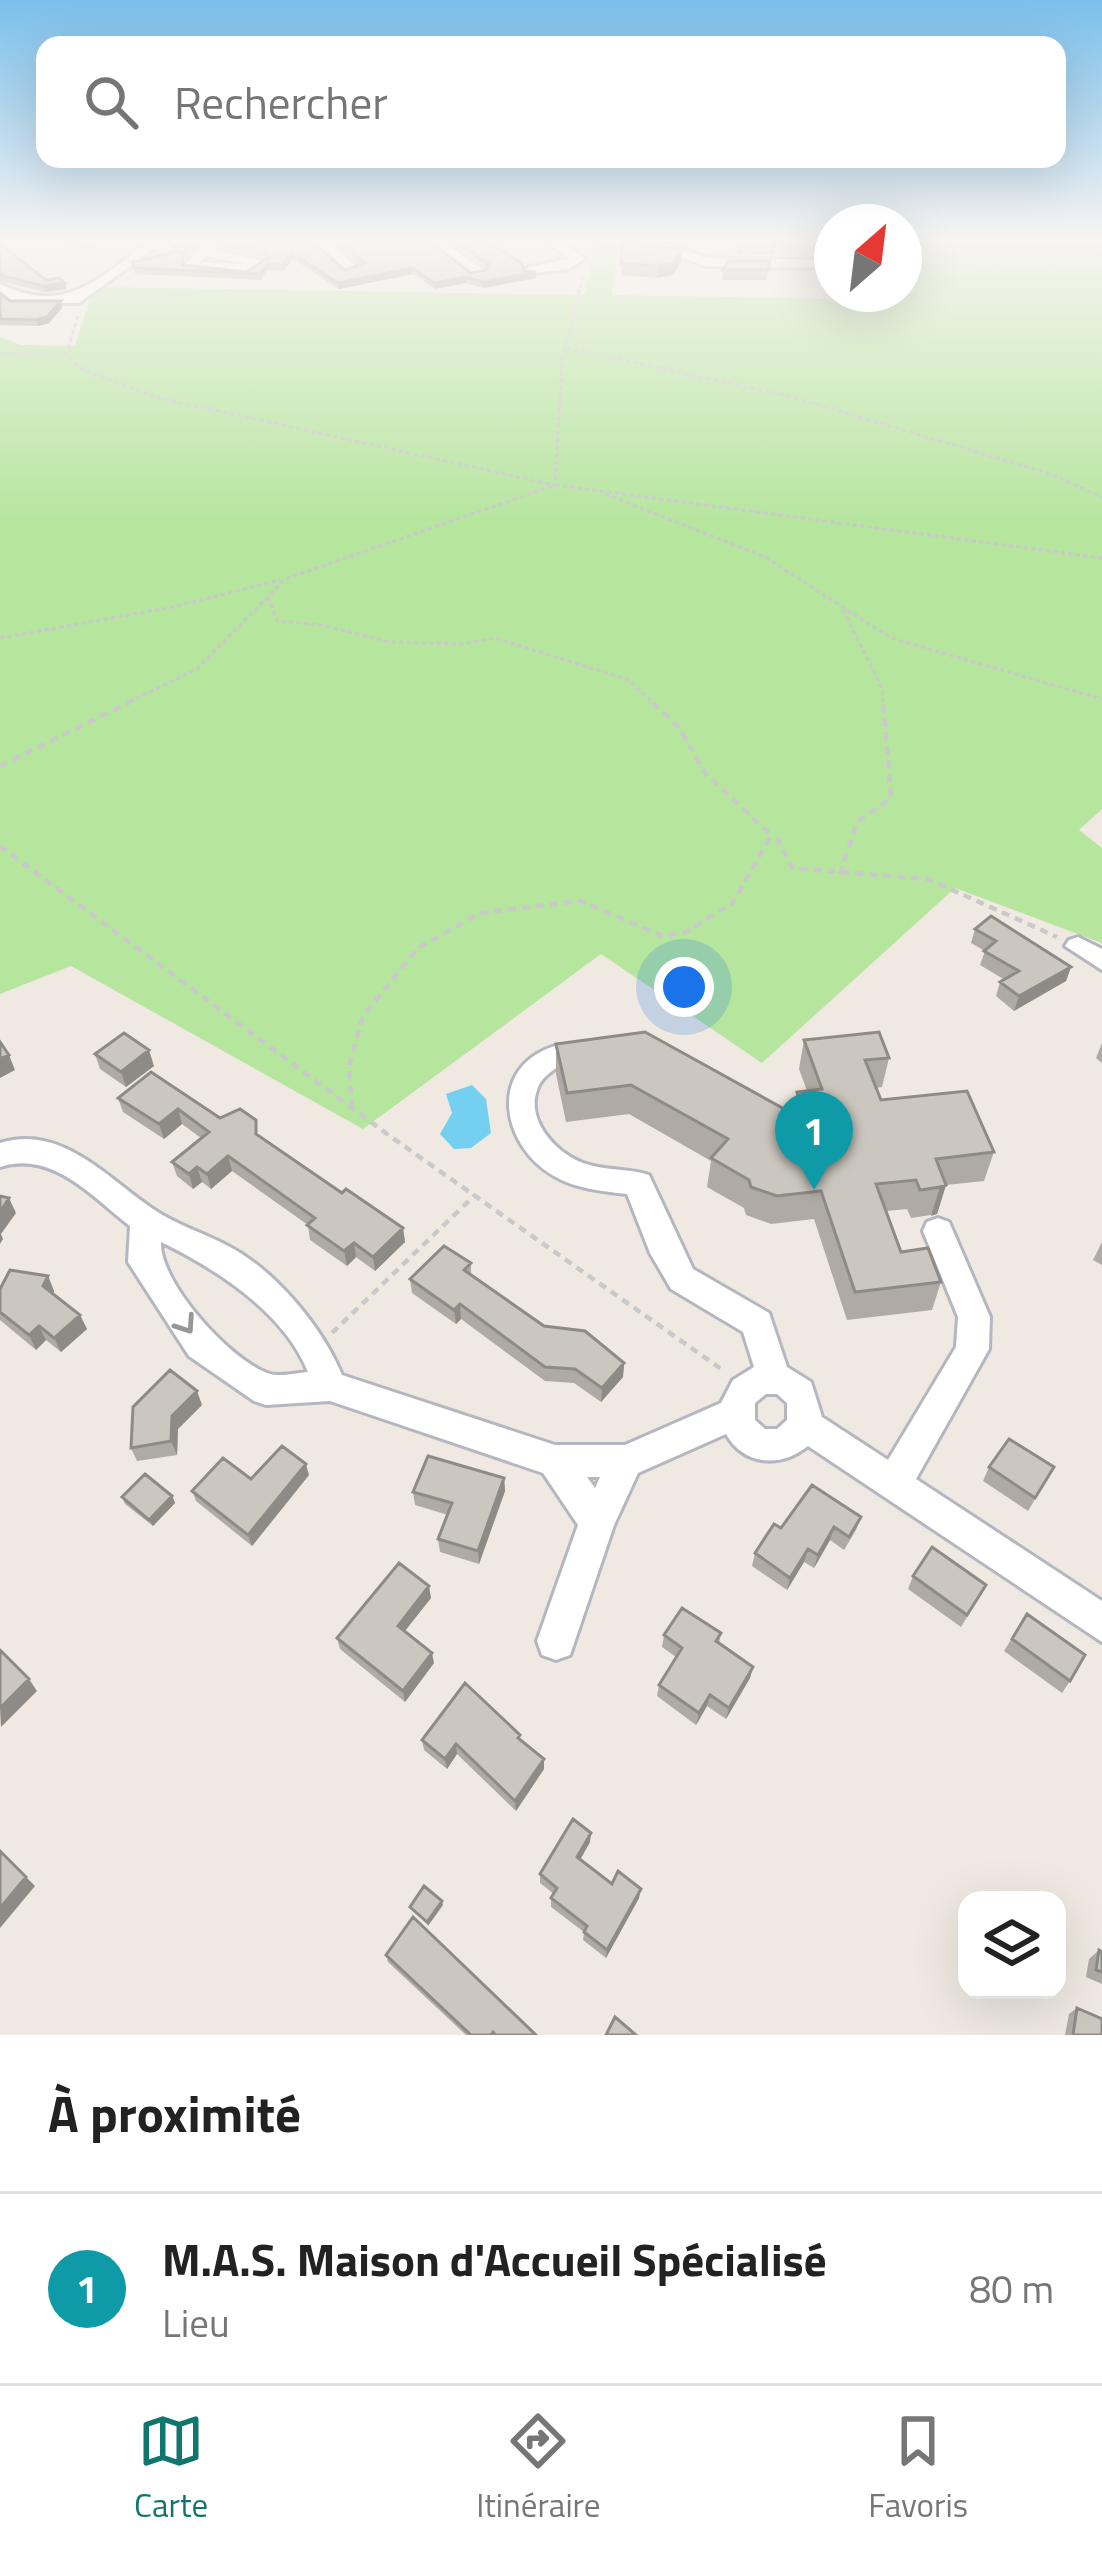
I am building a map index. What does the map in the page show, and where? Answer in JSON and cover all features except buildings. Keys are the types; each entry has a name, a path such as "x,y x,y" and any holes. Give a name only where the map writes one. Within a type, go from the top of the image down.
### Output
{"street":[{"path":"1078,946 1102,962"},
{"path":"555,1056 531,1073 520,1097 526,1131 549,1159 579,1174 638,1184 665,1253 682,1279 757,1323 746,1433 768,1444 792,1441 806,1425"},
{"path":"0,1156 25,1147 71,1163 146,1221 223,1258 294,1321 315,1349 331,1386"},
{"path":"146,1221 144,1262 201,1346 266,1390 331,1386 556,1461 626,1461 752,1394 801,1397 806,1425 1102,1623"},
{"path":"894,1484 972,1349 974,1317 938,1231"},
{"path":"556,1461 597,1522"},
{"path":"556,1641 597,1522 626,1461"}],"path":[{"path":"66,355 73,333"},
{"path":"555,484 562,360 571,333"},
{"path":"567,348 788,396 1052,474 1102,497"},
{"path":"0,353 66,355 81,369 154,397 555,484 1102,558"},
{"path":"0,638 173,608 285,579 555,484"},
{"path":"595,490 765,557 891,638 1102,699"},
{"path":"0,766 197,669 285,579"},
{"path":"268,597 278,621 322,625 390,642 463,644 495,638 629,680 680,729 705,773 771,835 733,903 686,932 662,936 580,901 480,913 418,948 363,1016 349,1066 352,1107"},
{"path":"840,874 857,822 892,798 882,688 842,607"},
{"path":"777,837 792,868 928,879 1078,946"},
{"path":"0,846 352,1107 752,1394"},
{"path":"315,1349 475,1195"}],"green space":[{"path":"79,333 1102,333 1102,809 1079,830 1102,848 1102,943 955,888 762,1063 601,954 363,1129 71,966 0,994 0,337 21,345 75,346"}],"water":[{"path":"472,1085 486,1099 491,1133 471,1148 454,1149 440,1134 452,1113 446,1094"}],"place":[{"name":"M.A.S. Maison d'Accueil Spécialisé","path":"814,1190"}]}
